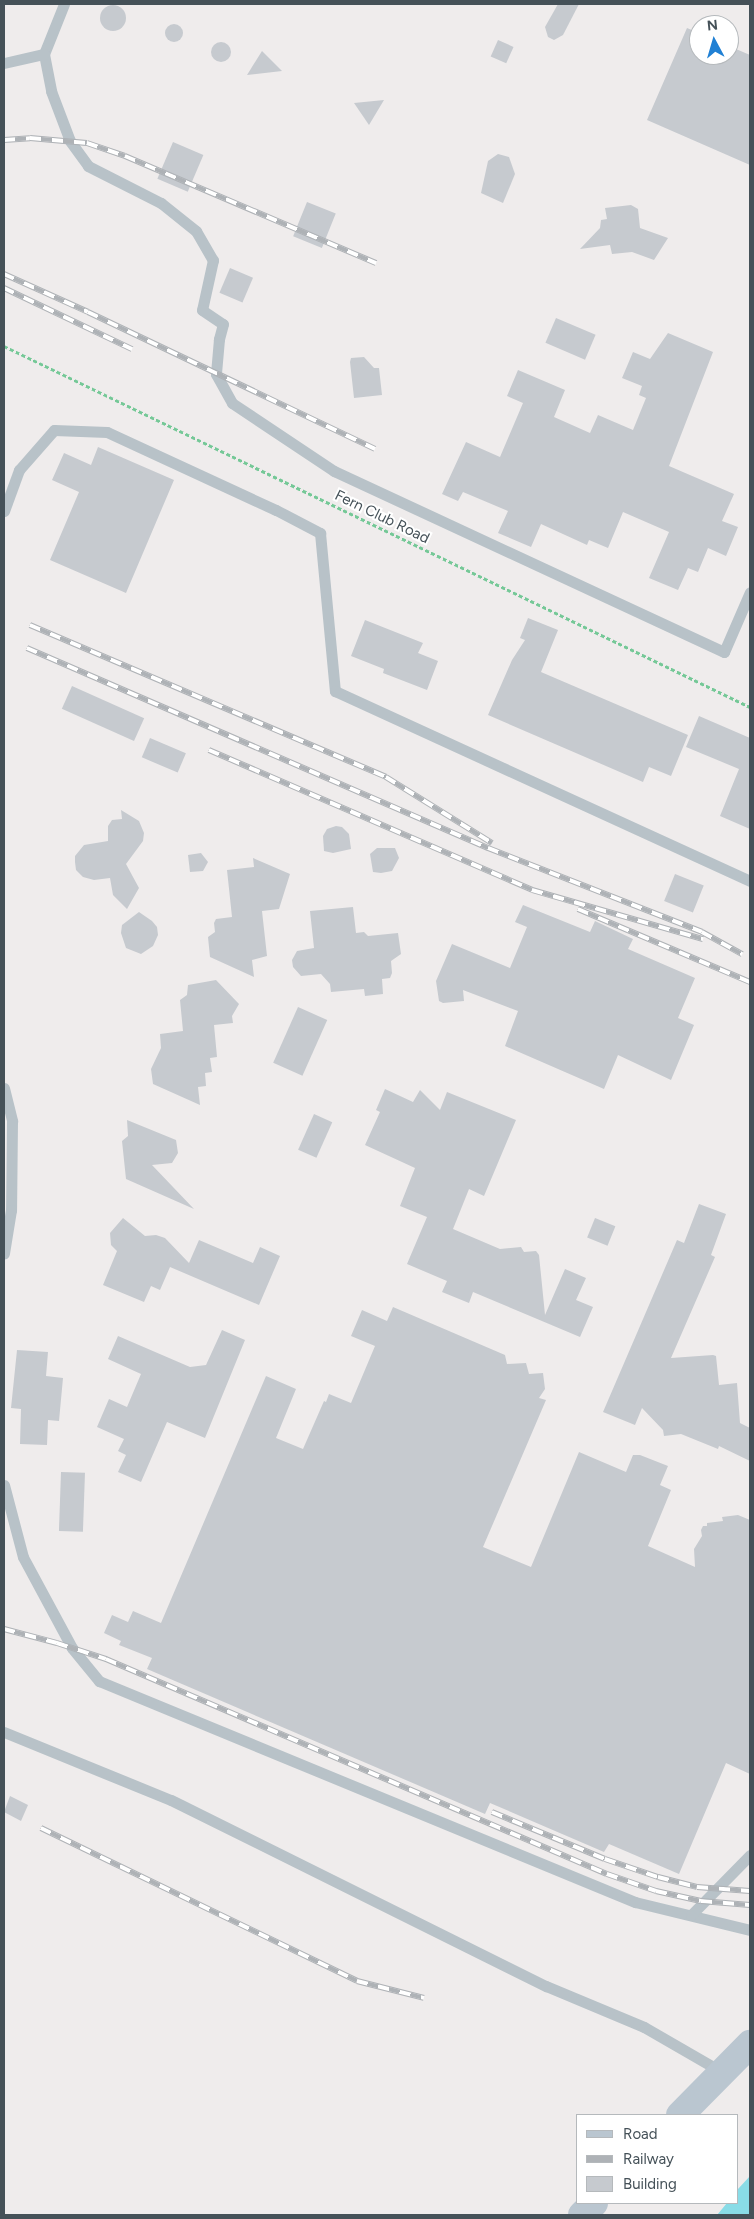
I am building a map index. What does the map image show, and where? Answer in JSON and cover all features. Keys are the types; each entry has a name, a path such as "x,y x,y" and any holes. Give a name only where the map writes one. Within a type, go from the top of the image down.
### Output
{"street":[{"path":"681,2114 750,2044"},
{"path":"582,2215 593,2204"}],"lane":[{"path":"64,4 44,54 51,91 70,140 88,166 161,203 196,231 213,260 202,310 222,324 216,374 232,403 334,471 724,652 750,592"},
{"path":"4,63 44,54"},
{"path":"4,511 19,470 54,430 107,432 276,510 320,534 336,691 750,881"},
{"path":"4,1088 12,1121 11,1210 4,1253"},
{"path":"4,1484 23,1557 72,1648 98,1681 635,1902 750,1930"},
{"path":"4,1732 172,1800 546,1986 644,2027 722,2072"},
{"path":"691,1915 750,1855"}],"path":[{"name":"Fern Club Road","path":"4,346 750,707"}],"water":[{"path":"750,2176 750,2215 717,2215 726,2204 739,2204 739,2188"}],"building":[{"path":"558,4 579,4 563,35 554,40 548,37 545,27"},
{"path":"113,5 122,9 126,18 122,27 113,31 104,27 100,18 104,9"},
{"path":"170,24 178,24 183,29 181,40 170,42 165,37 165,29"},
{"path":"687,28 689,29 689,65 739,65 739,50 750,55 750,165 647,120"},
{"path":"498,40 514,47 506,63 491,56"},
{"path":"221,42 228,45 231,52 228,59 221,62 214,59 211,52 214,45"},
{"path":"262,51 282,71 247,75"},
{"path":"384,100 369,125 354,103"},
{"path":"173,142 203,155 188,192 157,179"},
{"path":"498,154 509,157 515,174 503,203 481,193 488,161"},
{"path":"307,202 336,214 322,248 293,236"},
{"path":"631,205 638,209 640,228 668,238 654,260 632,252 612,254 610,245 580,249 600,228 601,220 607,219 605,208"},
{"path":"230,268 253,278 242,303 219,293"},
{"path":"556,318 596,335 585,360 545,343"},
{"path":"668,333 713,352 669,466 734,494 722,521 738,527 726,556 708,548 698,572 688,568 678,590 649,578 669,532 623,512 608,548 589,540 587,545 541,524 531,547 498,533 508,511 463,492 458,501 442,494 466,442 500,457 523,403 507,396 518,370 565,390 554,417 590,433 598,415 633,430 646,398 639,395 642,386 622,378 633,352 650,359"},
{"path":"364,357 374,368 379,368 382,395 354,398 350,362 351,358"},
{"path":"98,447 174,480 126,593 50,560 79,492 52,480 64,453 91,465"},
{"path":"528,618 558,630 541,672 688,735 671,776 649,767 643,782 488,715 512,660 525,640 520,638"},
{"path":"365,620 423,643 418,653 438,661 427,690 383,673 384,669 351,656"},
{"path":"72,686 144,718 134,741 62,709"},
{"path":"699,716 750,738 750,829 720,816 739,769 686,747"},
{"path":"150,738 186,753 178,773 142,757"},
{"path":"121,810 139,821 144,833 143,841 126,864 139,888 127,909 113,895 110,878 94,880 83,877 76,870 75,862 75,856 84,845 108,841 108,826 112,820 122,819"},
{"path":"336,826 342,827 349,834 351,849 333,853 324,851 323,836 327,829"},
{"path":"377,848 395,848 399,858 392,871 373,872 370,854"},
{"path":"201,853 208,862 203,871 190,872 188,855"},
{"path":"253,858 290,874 279,909 262,911 267,956 252,960 254,977 210,957 208,937 215,932 214,923 216,919 232,917 227,870 254,867"},
{"path":"675,874 704,886 693,913 664,901"},
{"path":"523,905 590,932 595,921 633,939 628,949 695,978 678,1018 694,1025 671,1080 618,1055 604,1089 505,1046 518,1011 463,990 464,1001 443,1003 439,1001 436,981 452,944 510,968 527,927 515,922"},
{"path":"353,907 356,933 364,932 368,936 398,933 401,954 391,961 392,973 390,978 382,979 383,994 365,996 364,989 331,992 330,984 321,974 301,976 293,967 292,960 297,951 314,948 310,911"},
{"path":"139,912 157,927 158,935 153,946 141,954 126,948 121,933 122,925"},
{"path":"216,980 239,1004 232,1016 233,1023 214,1025 217,1057 210,1058 212,1072 205,1073 206,1086 198,1087 200,1105 153,1084 151,1069 161,1048 160,1034 183,1031 180,1000 187,995 188,985"},
{"path":"298,1007 327,1020 302,1076 273,1063"},
{"path":"385,1089 413,1102 420,1090 440,1110 447,1092 516,1120 484,1196 469,1189 453,1229 500,1249 521,1247 524,1252 536,1251 539,1255 545,1315 565,1269 586,1278 576,1300 593,1307 580,1337 473,1292 469,1303 442,1292 447,1281 407,1264 427,1217 400,1206 415,1168 365,1145 380,1112 376,1110"},
{"path":"314,1114 332,1122 316,1158 298,1150"},
{"path":"127,1120 176,1140 178,1153 172,1163 152,1165 194,1209 126,1179 122,1141 128,1136"},
{"path":"699,1204 726,1214 711,1255 715,1257 671,1358 716,1356 719,1385 737,1383 740,1423 750,1428 750,1461 719,1446 718,1449 681,1434 664,1436 663,1430 642,1408 635,1425 603,1412 677,1240 684,1243"},
{"path":"123,1218 145,1236 156,1235 165,1238 189,1263 199,1240 253,1263 260,1247 280,1256 259,1305 170,1267 160,1290 151,1286 144,1302 103,1285 117,1251 111,1245 110,1233"},
{"path":"595,1218 615,1226 608,1246 587,1237"},
{"path":"393,1307 505,1355 507,1364 526,1363 529,1374 543,1373 545,1389 539,1398 546,1400 483,1547 531,1567 579,1452 626,1472 633,1455 640,1455 668,1466 660,1485 671,1490 648,1546 695,1567 694,1549 702,1536 701,1530 703,1526 707,1526 707,1523 723,1521 722,1517 738,1515 750,1520 750,1774 726,1763 679,1874 609,1844 604,1852 490,1803 485,1814 147,1669 152,1658 119,1645 121,1641 104,1633 112,1615 128,1622 133,1611 161,1623 266,1376 296,1389 276,1438 303,1449 324,1401 326,1402 329,1394 351,1403 375,1346 351,1336 362,1310 387,1321"},
{"path":"222,1330 245,1340 205,1438 167,1422 141,1482 118,1472 126,1455 118,1451 124,1439 97,1427 109,1399 127,1407 141,1374 108,1359 118,1336 190,1367 206,1365"},
{"path":"17,1350 48,1352 46,1376 63,1378 59,1421 48,1420 47,1445 20,1444 21,1409 11,1408"},
{"path":"61,1472 85,1473 83,1532 59,1531"},
{"path":"10,1796 28,1805 21,1821 4,1812"}],"railway":[{"path":"4,140 30,138 87,143 125,156 376,263"},
{"path":"4,274 375,449"},
{"path":"4,288 132,349"},
{"path":"30,625 386,777 492,843"},
{"path":"27,648 488,848 702,932 742,954"},
{"path":"209,750 532,890 703,939"},
{"path":"578,909 750,982"},
{"path":"4,1629 57,1643 106,1659 607,1874 656,1891 701,1901 750,1905"},
{"path":"492,1812 605,1859 658,1877 697,1887 750,1891"},
{"path":"41,1828 357,1981 424,1998"}]}
